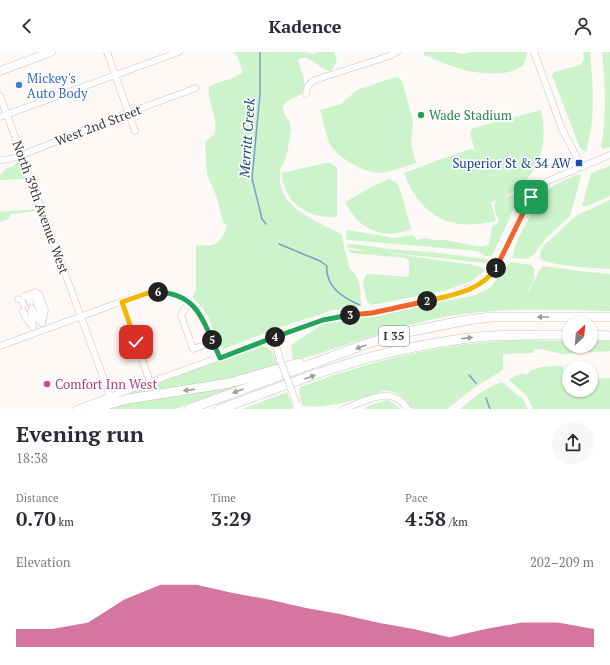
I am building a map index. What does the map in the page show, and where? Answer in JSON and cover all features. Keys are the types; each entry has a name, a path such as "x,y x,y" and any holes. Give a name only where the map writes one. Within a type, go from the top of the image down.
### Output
{"highway":[{"name":"I 35","path":"189,409 336,355 406,332 467,320 492,317 610,317"},
{"name":"I 35","path":"220,409 338,367 374,356 419,346 470,338 518,335 562,335"},
{"path":"598,335 610,336"},
{"path":"91,409 128,399 230,383 312,359 336,355"},
{"path":"230,409 249,398"}],"main road":[{"path":"0,71 51,52"}],"street":[{"path":"107,52 135,131"},
{"path":"0,117 179,52"},
{"path":"306,94 307,86 310,82 397,52"},
{"path":"534,52 562,129 582,167"},
{"name":"West 2nd Street","path":"0,160 10,159 22,155 196,88"},
{"name":"North 39th Avenue West","path":"0,96 110,396"},
{"path":"76,409 323,320 342,316 372,313 442,298 474,287 482,282 498,264 531,197 541,186 548,181 610,155"},
{"path":"0,346 148,293 159,292 178,296 189,302 199,312 220,358"},
{"path":"22,297 30,296 26,318 33,327"},
{"path":"34,296 42,323 21,300 22,297 34,296"},
{"path":"122,302 150,382"},
{"path":"189,302 181,315 193,349 213,342"},
{"path":"274,338 279,357 297,407"},
{"path":"344,409 385,396 394,397 408,409"}],"green space":[{"path":"233,52 306,52 315,54 317,52 334,52 337,62 331,71 306,58 298,60 304,81 304,90 302,94 291,99 283,107 291,126 291,130 284,163 280,170 280,184 284,195 300,212 342,235 350,269 356,275 360,286 361,304 357,308 333,310 270,331 224,349 220,346 206,314 198,302 192,297 196,290 196,245 209,246 217,243 220,241 227,225 223,222 217,198 207,174 205,143 215,131 215,120 209,96 209,87 235,77 243,72 237,56"},
{"path":"424,52 452,52 463,54 473,52 527,52 526,59 521,67 509,72 491,73 468,71 455,67 424,55"},
{"path":"583,52 590,52 593,90 591,127 586,152 580,148 552,75 554,72 580,65 584,59"},
{"path":"602,52 610,52 610,147 604,149 601,147 605,100"},
{"path":"395,77 402,81 413,121 411,144 416,163 387,172 372,172 352,164 335,151 328,138 320,110 341,104 357,90"},
{"path":"541,110 543,138 542,150 538,162 533,172 525,181 503,198 515,194 520,190 522,191 492,256 486,256 477,251 346,239 346,233 348,230 393,238 412,235 418,240 425,238 445,240 477,246 485,246 489,244 492,227 499,222 494,208 497,200 491,202 496,221 480,224 451,222 439,218 419,201 404,173 470,149 475,151 470,133 473,128"},
{"path":"17,161 22,164 26,179 0,180 0,175 7,168 14,166"},
{"path":"330,163 337,168 337,217 317,215 299,207 292,201 284,184 282,173"},
{"path":"610,166 610,196 585,207 582,206 591,173"},
{"path":"579,174 581,176 570,216 548,236 533,255 526,259 513,258 513,253 520,235 542,197 553,186"},
{"path":"389,179 396,182 401,192 411,229 391,234 381,233 364,226 350,211 345,202"},
{"path":"610,200 610,269 562,265 545,261 540,258 543,246 577,215"},
{"path":"37,209 36,211 11,214 8,219 0,222 0,212"},
{"path":"348,244 430,252 487,259 490,261 486,263 382,252 474,265 485,270 472,281 444,291 372,305 367,302 363,284 364,277 368,274 408,277 409,261 406,258 350,253 348,250 367,251 346,247"},
{"path":"511,262 531,265 534,268 534,280 528,291 529,292 543,266 610,274 610,311 509,310 469,313 410,325 297,360 293,358 291,345 323,324 472,296 490,288 505,267"},
{"path":"519,340 562,341 562,353 578,353 562,354 541,349 534,349 534,353 503,354 503,369 501,371 474,388 447,409 413,409 397,393 388,391 383,391 343,403 312,407 303,406 300,397 300,387 327,377 381,361 435,349"},
{"path":"598,341 610,341 610,351 598,352"},
{"path":"261,346 271,350 275,356 278,367 235,379 128,396 127,394"},
{"path":"541,367 562,367 562,397 598,397 598,379 610,378 610,409 533,409 527,396 509,379 522,373 526,375 531,370"},
{"path":"502,382 524,400 528,409 460,409 485,390"},
{"path":"238,384 238,386 174,409 97,409"},
{"path":"287,392 294,409 243,409"},
{"path":"387,400 399,409 365,409 368,406"}],"waterway":[{"name":"Merritt Creek","path":"260,52 260,94 252,178 262,219 266,224"},
{"name":"Merritt Creek","path":"279,244 320,261 327,266 329,280 336,291 347,299 360,305"},
{"name":"Merritt Creek","path":"469,375 476,383"},
{"name":"Merritt Creek","path":"486,398 490,409"}],"place":[{"name":"Mickey's Auto Body","path":"19,85"},
{"name":"Wade Stadium","path":"421,115"},
{"name":"Superior St & 34 AW","path":"579,163"},
{"name":"Comfort Inn West","path":"47,384"}],"route":[{"path":"136,342 122,302 148,293 169,293 186,299 204,319 220,358 323,320 342,316 372,313 450,296 468,290 479,284 494,270 531,197"}]}
